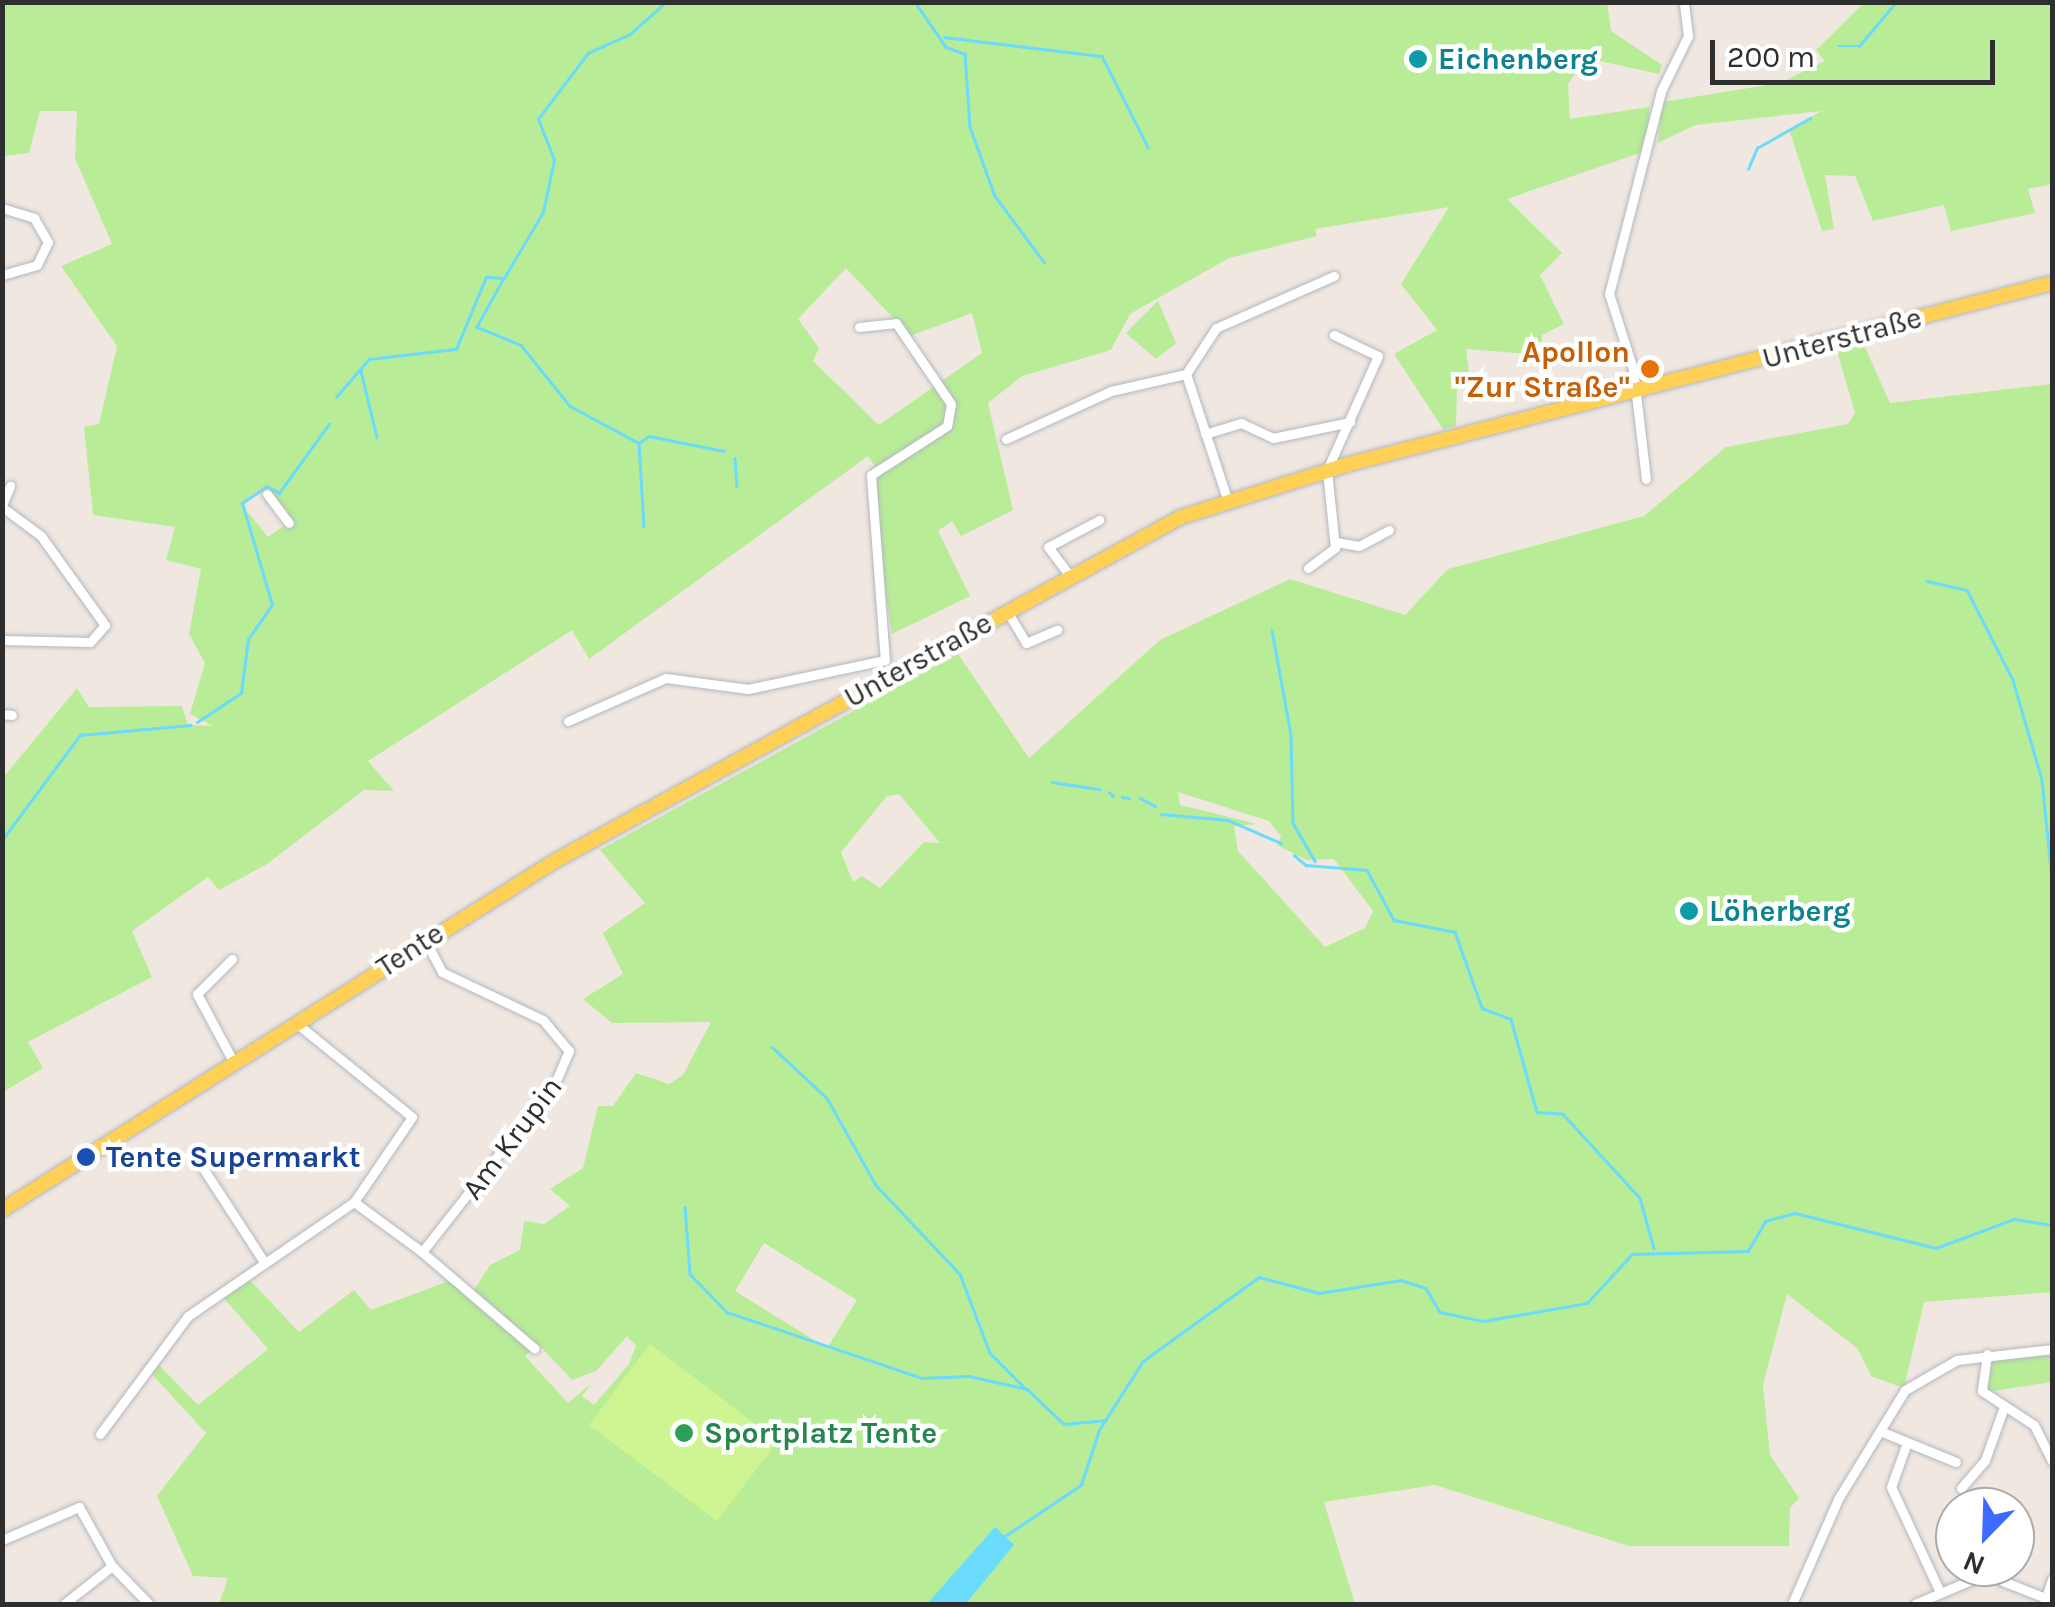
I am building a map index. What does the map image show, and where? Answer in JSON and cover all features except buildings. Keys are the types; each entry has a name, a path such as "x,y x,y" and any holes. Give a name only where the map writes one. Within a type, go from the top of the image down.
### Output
{"main road":[{"name":"Unterstraße","path":"828,709 889,666 1008,611 1227,499 1327,470 1633,396 2052,283"},
{"name":"Tente","path":"2,1210 425,940 828,709"}],"street":[{"path":"1646,478 1633,396 1609,294 1661,91 1688,36 1684,2"},
{"path":"2,208 34,218 48,247 38,266 2,274"},
{"path":"1006,439 1111,391 1186,374 1216,328 1334,276"},
{"path":"568,721 666,678 748,690 889,666 867,491 885,460 947,426 952,404 896,323 859,327"},
{"path":"1334,335 1378,356 1327,470 1336,542"},
{"path":"1186,374 1227,499"},
{"path":"1205,434 1241,423 1274,438 1350,422"},
{"path":"2,640 90,642 105,626 42,536 2,506 10,486"},
{"path":"267,494 288,523"},
{"path":"1070,576 1048,547 1099,520"},
{"path":"1336,542 1359,546 1389,530"},
{"path":"1308,568 1336,542"},
{"name":"Unterstraße","path":"1008,611 1026,644 1057,630"},
{"name":"Am Krupin","path":"422,1252 556,1081 568,1051 552,1026 482,984 442,972 425,940"},
{"path":"232,959 197,994 234,1062"},
{"path":"100,1434 188,1316 354,1202 412,1117 296,1023"},
{"path":"200,1165 264,1262"},
{"path":"354,1202 422,1252 534,1348"},
{"path":"1792,1604 1838,1499 1905,1390 1943,1364 1988,1354 2052,1349"},
{"path":"1988,1354 1982,1391 2039,1430 2052,1461"},
{"path":"1961,1487 1985,1460 2004,1407"},
{"path":"1880,1431 1905,1448 1956,1462"},
{"path":"1905,1448 1889,1480 1940,1592"},
{"path":"2,1540 79,1507 112,1566 149,1604"},
{"path":"64,1604 112,1566"},
{"path":"2018,1587 2044,1600 2052,1579"},
{"path":"1915,1604 1950,1587"}],"green space":[{"path":"1607,2 1611,31 1662,65 1659,74 1586,58 1568,84 1570,119 1649,107 1648,150 1507,199 1562,253 1540,275 1564,324 1542,335 1541,355 1466,349 1470,382 1457,386 1456,426 1443,429 1394,354 1437,330 1401,284 1449,207 1315,229 1317,236 1229,258 1130,314 1111,350 1022,376 988,403 1013,510 961,536 952,521 938,531 970,596 892,634 871,493 879,472 868,456 589,659 572,630 368,761 394,791 364,790 267,864 219,890 208,877 132,931 152,977 28,1042 43,1068 3,1092 2,779 77,688 89,707 182,706 188,725 213,726 190,714 205,663 189,634 201,569 166,560 175,527 93,515 84,427 99,424 117,346 61,266 112,244 75,158 77,111 40,111 29,153 3,156 3,3","holes":["846,268 910,336 972,313 982,353 879,425 813,361 819,348 798,319","260,489 292,520 268,537 241,504"]},
{"path":"1864,3 2052,3 2052,184 2028,189 2035,213 1951,231 1944,205 1873,221 1855,176 1825,175 1834,229 1822,231 1789,129 1822,111 1695,125 1658,143 1662,102 1780,83 1825,61 1816,50"},
{"path":"1158,301 1176,343 1156,359 1126,333"},
{"path":"1864,345 1890,403 2052,384 2052,1292 1924,1302 1904,1388 1871,1376 1857,1348 1787,1294 1763,1385 1770,1455 1799,1498 1790,1508 1789,1546 1629,1546 1435,1485 1324,1502 1355,1604 966,1604 1014,1545 927,1604 219,1604 228,1578 193,1576 157,1496 206,1433 149,1371 157,1363 198,1405 268,1349 223,1297 249,1279 299,1332 354,1290 371,1310 454,1279 473,1292 490,1265 520,1250 524,1221 544,1224 570,1206 550,1189 583,1168 598,1106 613,1106 636,1073 669,1084 683,1075 711,1022 612,1023 583,999 623,974 603,933 645,903 600,850 958,654 1029,758 1160,640 1290,579 1405,615 1448,569 1644,516 1726,447 1848,424 1855,413 1837,351","holes":["1178,792 1269,821 1281,836 1277,845 1307,860 1334,859 1373,911 1365,928 1325,947 1238,851 1234,826 1257,824 1180,805","899,794 940,843 924,842 880,888 862,876 853,882 841,852 887,796","764,1243 857,1300 827,1348 735,1291","627,1336 636,1346 629,1364 594,1405 582,1396 592,1383 568,1403 525,1356 539,1345 572,1380 596,1371"]},
{"name":"Sportplatz Tente","path":"650,1344 778,1441 717,1521 589,1425"},
{"path":"2052,1351 2052,1382 1987,1392 1983,1385 1995,1356"}],"water":[{"path":"995,1527 1014,1545 966,1604 927,1604"}],"waterway":[{"path":"336,397 369,359 456,349 486,277 504,278 543,212 554,160 538,119 588,53 630,34 666,2"},
{"path":"915,2 946,47 965,54 970,127 995,196 1044,262"},
{"path":"1839,46 1859,46 1896,2"},
{"path":"944,37 1102,56 1148,147"},
{"path":"1748,169 1757,148 1810,118"},
{"path":"503,280 477,327 521,345 570,406 639,443 649,436 724,451"},
{"path":"361,371 377,437"},
{"path":"197,722 241,693 248,639 272,605 242,503 267,486 279,493 329,424"},
{"path":"639,443 644,526"},
{"path":"735,458 737,486"},
{"path":"1927,581 1967,590 2013,680 2042,780 2052,878"},
{"path":"1272,630 1291,735 1293,823 1315,861"},
{"path":"2,840 80,735 191,725"},
{"path":"1052,782 1099,789"},
{"path":"1109,792 1113,796"},
{"path":"1122,797 1129,798"},
{"path":"1140,798 1155,806"},
{"path":"1161,814 1228,820 1281,843"},
{"path":"1294,855 1306,865 1367,870 1394,920 1455,932 1482,1008 1511,1019 1537,1112 1563,1114 1640,1198 1654,1248"},
{"path":"772,1047 827,1098 876,1185 960,1274 990,1353 1024,1387"},
{"path":"685,1207 690,1274 727,1312 922,1378 969,1376 1027,1389 1064,1424 1106,1420"},
{"path":"1005,1536 1081,1485 1099,1430 1143,1361 1259,1277 1319,1293 1401,1280 1426,1288 1440,1312 1483,1321 1587,1303 1632,1254 1748,1251 1765,1221 1795,1213 1936,1248 2014,1219 2052,1225"}],"place":[{"name":"Eichenberg","path":"1418,59"},
{"name":"Apollon \"Zur Straße\"","path":"1650,369"},
{"name":"Löherberg","path":"1689,911"},
{"name":"Tente Supermarkt","path":"86,1157"},
{"name":"Sportplatz Tente","path":"684,1433"}]}
